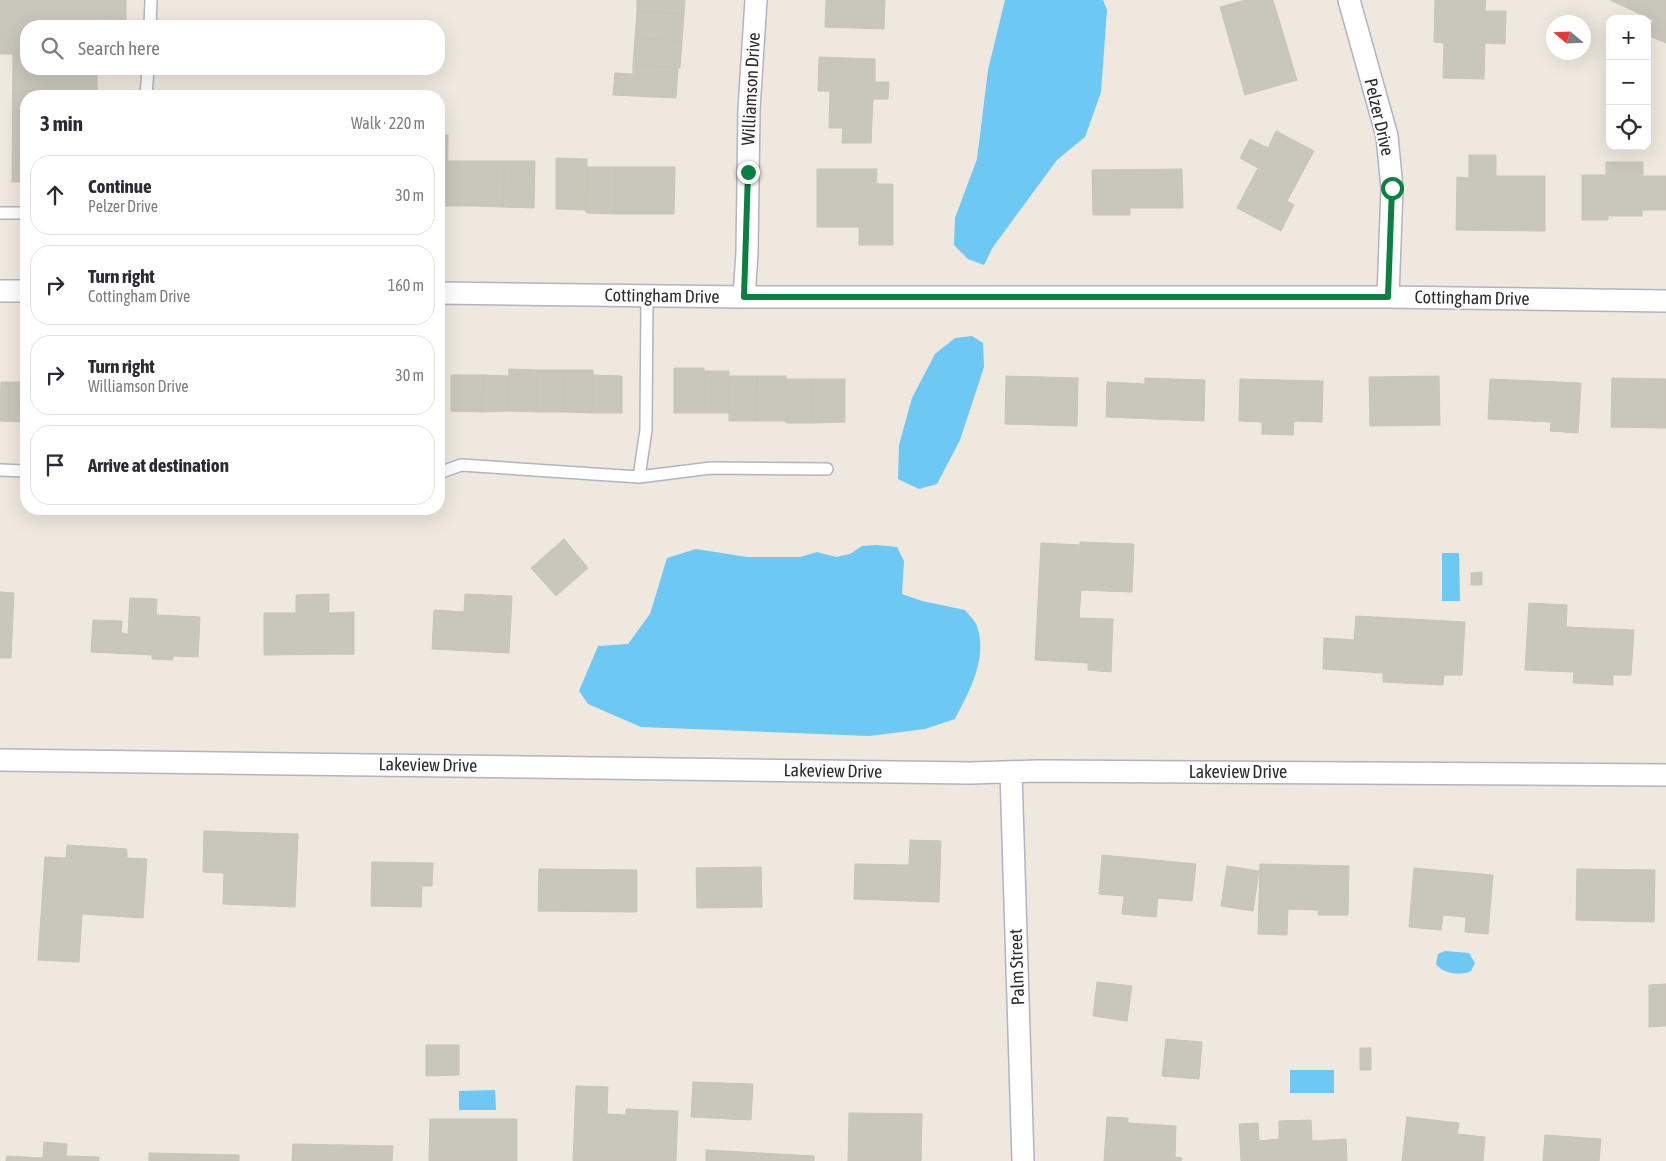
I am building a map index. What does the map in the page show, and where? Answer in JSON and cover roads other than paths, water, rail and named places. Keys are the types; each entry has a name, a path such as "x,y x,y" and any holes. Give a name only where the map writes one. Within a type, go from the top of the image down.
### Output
{"street":[{"name":"Williamson Drive","path":"744,297 747,253 749,117 756,0"},
{"name":"Pelzer Drive","path":"1349,0 1387,136 1392,188 1388,297"},
{"path":"0,290 20,291"},
{"name":"Cottingham Drive","path":"445,293 744,297 1388,297 1666,301"},
{"name":"Lakeview Drive","path":"0,760 1011,773 1037,771 1666,775"},
{"name":"Palm Street","path":"1011,773 1023,1161"}],"lane":[{"path":"150,20 151,0"},
{"path":"146,90 148,75"},
{"path":"0,213 20,213"},
{"path":"639,477 646,430 647,296"},
{"path":"445,471 461,465 639,477 711,468 827,469"},
{"path":"0,470 20,471"}],"water":[{"path":"1005,0 1103,0 1107,10 1101,92 1085,137 1057,160 993,247 984,265 968,259 954,245 955,218 977,159 988,70"},
{"path":"972,336 983,343 984,367 960,440 937,484 919,489 898,479 899,445 912,398 935,354 955,338"},
{"path":"862,546 897,547 904,561 902,594 922,601 965,610 977,626 980,638 979,663 966,698 955,719 925,729 869,736 641,727 588,704 579,691 598,646 628,644 650,614 667,558 696,549 747,557 800,557 817,552 836,557 850,554"},
{"path":"1442,553 1459,553 1460,601 1442,601"},
{"path":"1445,951 1469,953 1475,963 1471,971 1467,973 1452,973 1439,967 1436,964 1438,954"},
{"path":"1290,1070 1334,1070 1334,1093 1290,1093"},
{"path":"495,1090 496,1110 459,1110 459,1091"}]}
